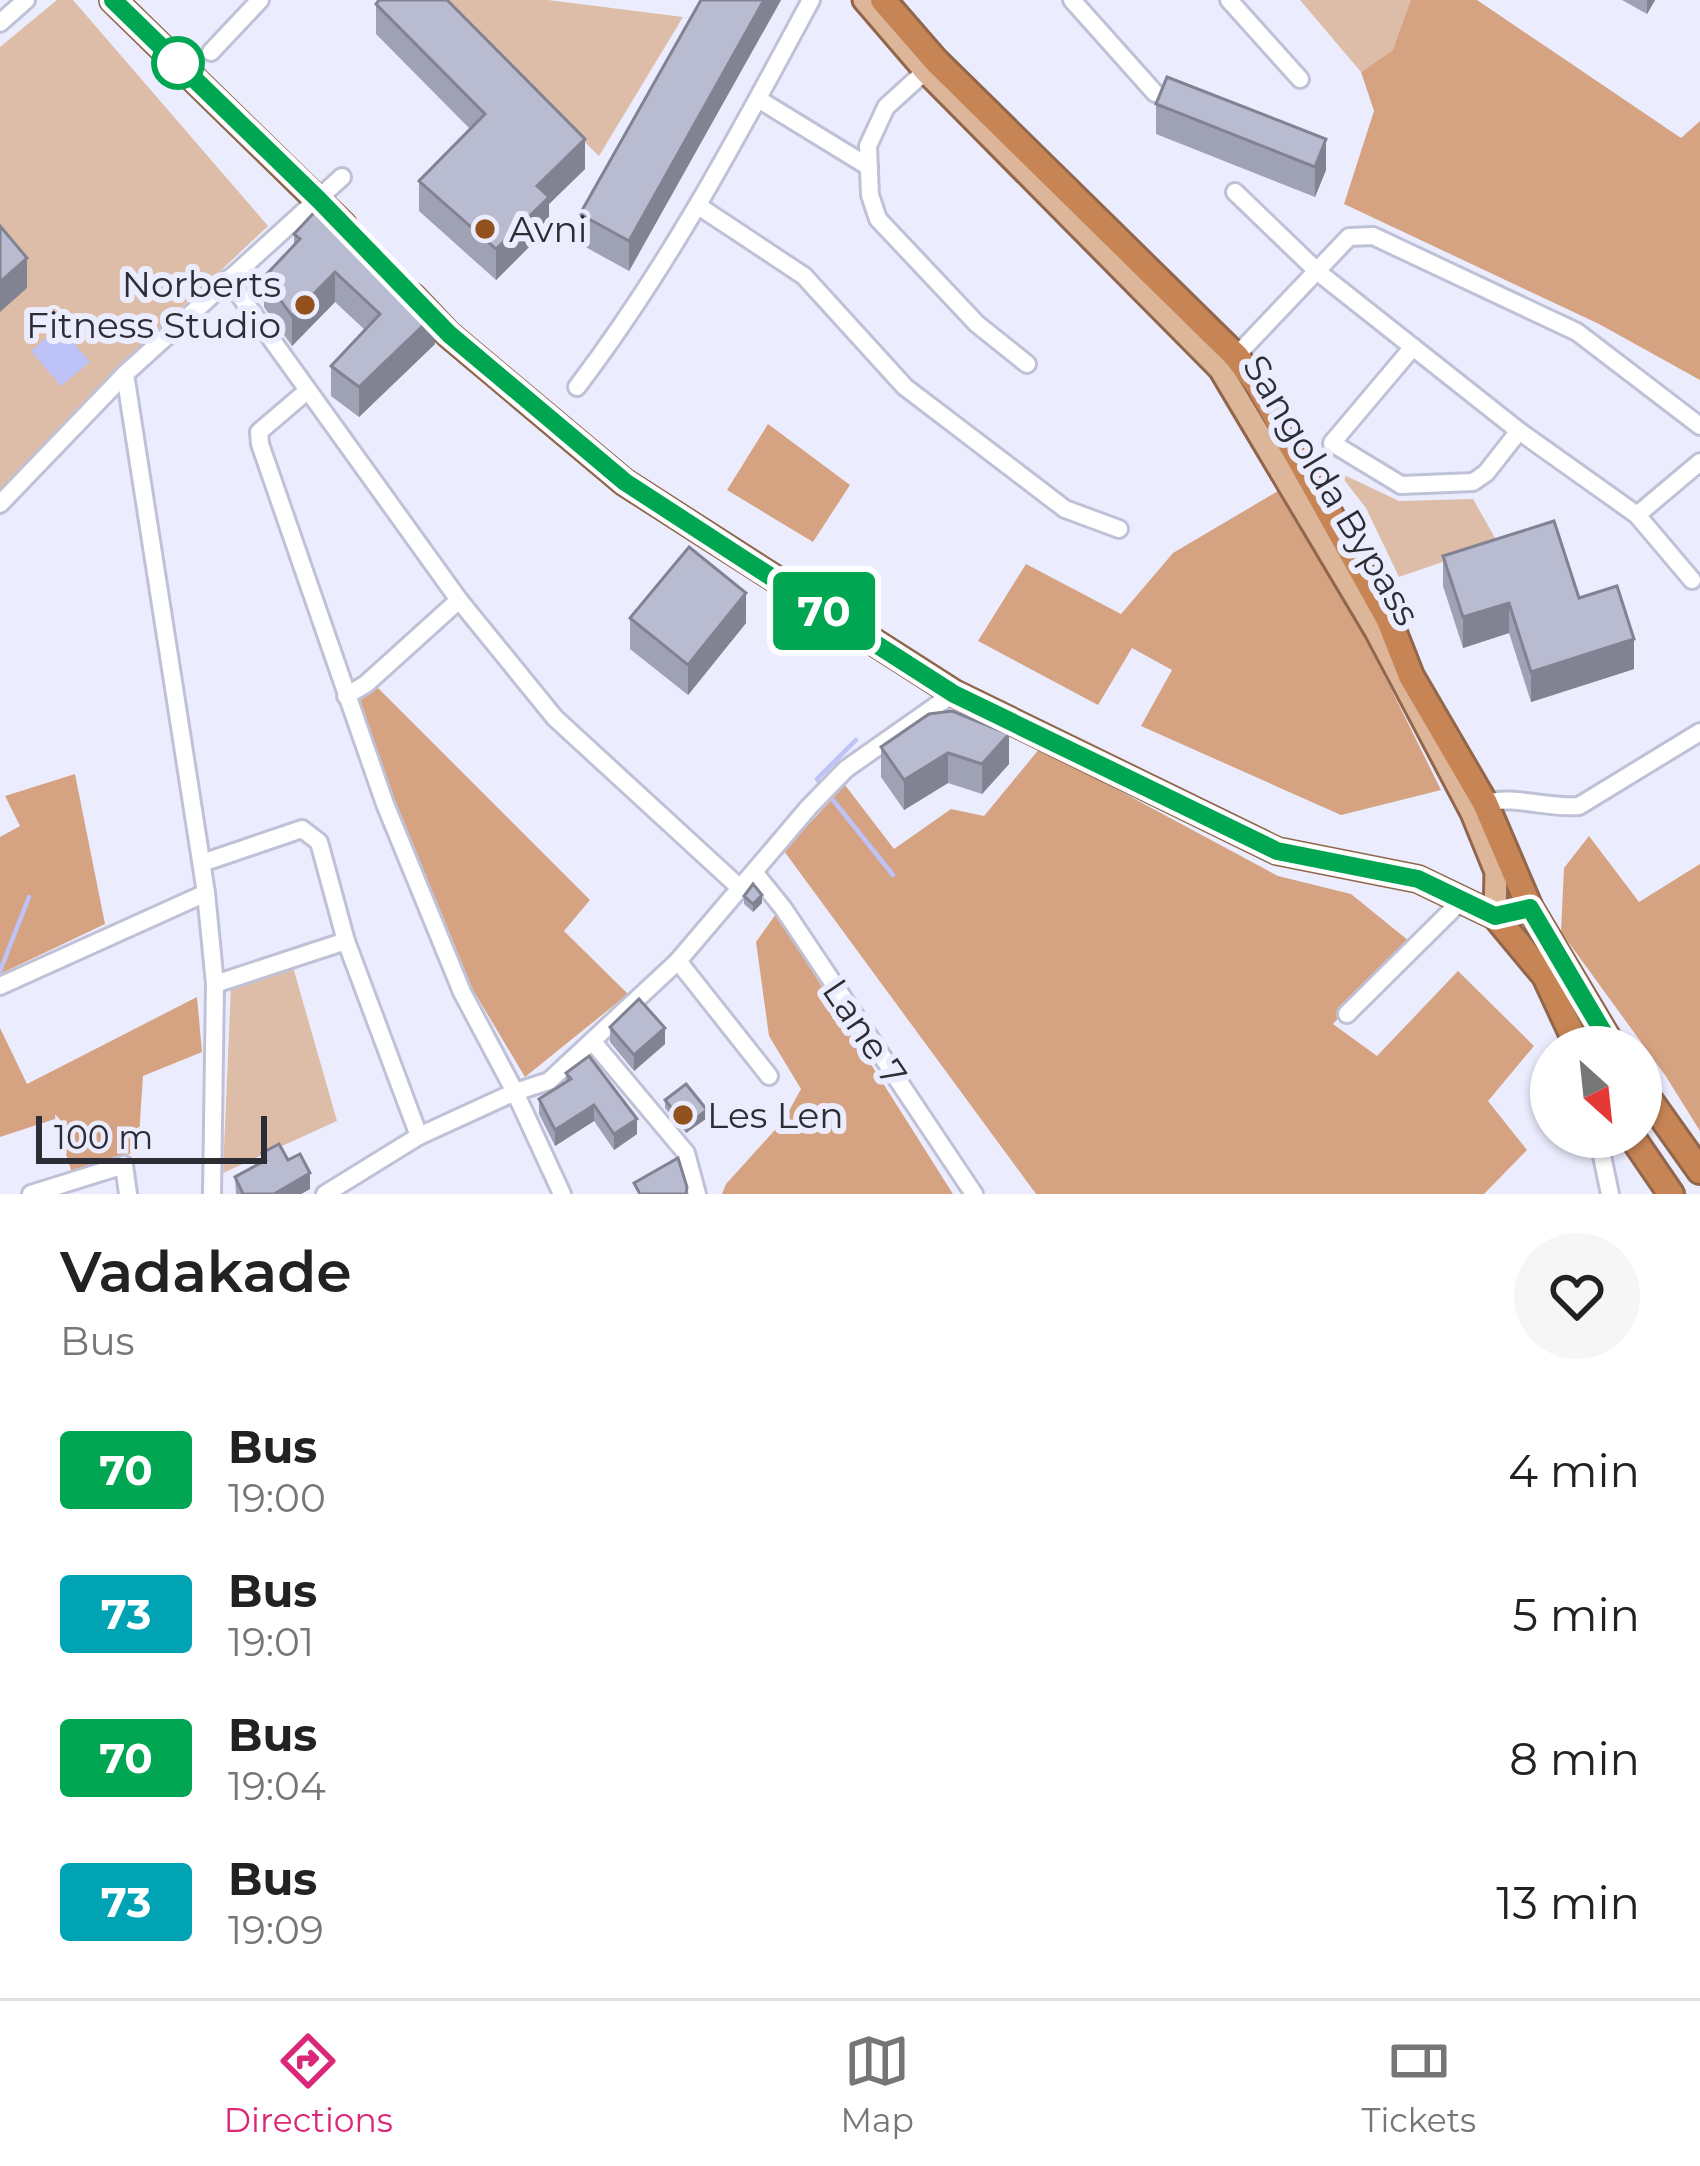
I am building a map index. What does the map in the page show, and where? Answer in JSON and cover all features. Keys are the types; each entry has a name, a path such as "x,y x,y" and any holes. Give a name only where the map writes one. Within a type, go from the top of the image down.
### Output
{"highway":[{"path":"113,0 368,250"},
{"name":"Sangolda Bypass","path":"883,0 930,66 1236,356 1290,441 1389,620 1411,676 1485,803 1530,908 1600,1026"},
{"path":"400,284 449,334 625,482 954,694 1277,851 1418,879 1495,916 1545,976 1568,1026"},
{"path":"1495,916 1530,908"},
{"path":"1662,1118 1700,1171"},
{"path":"1647,1158 1672,1194"}],"main road":[{"name":"Sangolda Bypass","path":"864,0 1220,369 1376,631 1472,813 1496,872 1495,916"}],"street":[{"path":"0,23 26,0"},
{"path":"211,52 260,0"},
{"path":"577,387 628,320 700,207 811,0"},
{"path":"1072,0 1155,93"},
{"path":"1229,0 1300,79"},
{"path":"930,66 886,107 868,146 870,195 878,219 976,324 1027,364"},
{"path":"758,99 869,167"},
{"path":"0,505 125,374 342,177"},
{"path":"1235,192 1318,272 1519,431 1637,515 1692,580"},
{"path":"700,207 804,276 905,387 958,428 1065,509 1119,530"},
{"path":"1236,356 1349,237 1373,236 1576,332 1700,426"},
{"path":"228,278 459,600 555,718 740,888"},
{"path":"1413,347 1332,443 1400,485 1472,482 1486,473 1519,431"},
{"path":"125,374 206,893 215,984 212,1194"},
{"path":"307,391 259,432 260,444 385,804 462,992 562,1194"},
{"path":"1637,515 1700,461"},
{"path":"346,696 366,684 459,600"},
{"path":"325,1194 418,1136 515,1091 549,1081 678,961 845,770 954,694"},
{"path":"1485,803 1499,799 1559,808 1580,806 1700,732"},
{"path":"202,863 302,829 319,842 346,941 418,1136"},
{"name":"Lane 7","path":"754,872 783,908 974,1194"},
{"path":"0,986 206,893"},
{"path":"1347,1014 1462,900"},
{"path":"215,984 346,941"},
{"path":"678,961 769,1076"},
{"path":"593,1042 686,1153 697,1194"},
{"path":"1602,1158 1610,1194"},
{"path":"31,1194 124,1165 128,1194"}],"shaded area":[{"path":"57,0 73,0 268,226 127,359 0,490 0,47"},
{"path":"439,0 548,0 683,17 599,156"},
{"path":"1300,0 1413,2 1393,50 1361,72"},
{"path":"1411,0 1477,0 1681,138 1700,121 1700,380 1599,324 1344,204 1374,111 1361,72 1393,50"},
{"path":"768,424 850,485 813,542 727,490"},
{"path":"1338,472 1399,501 1473,499 1498,543 1399,577 1366,508"},
{"path":"1278,491 1359,624 1441,790 1341,815 1141,726 1172,670 1132,648 1098,705 978,641 1026,564 1121,614 1173,553"},
{"path":"376,686 590,900 564,931 628,994 525,1077 473,990 356,705"},
{"path":"1040,748 1278,876 1351,894 1409,941 1333,1024 1377,1056 1458,971 1530,1042 1530,1051 1488,1101 1527,1150 1484,1194 1036,1194 784,851 845,785 894,849 951,809 984,816"},
{"path":"75,774 105,924 0,974 0,837 20,826 5,796"},
{"path":"1589,836 1639,902 1700,864 1700,1131 1662,1071 1662,1026 1629,1026 1561,932 1564,868"},
{"path":"776,914 953,1194 722,1194 784,1120 801,1089 769,1036 756,942"},
{"path":"293,967 337,1121 223,1173 231,985"},
{"path":"197,997 202,1052 143,1076 138,1151 72,1173 55,1119 0,1137 0,1028 27,1084"}],"water":[{"path":"59,326 90,362 61,386 31,351"}],"building":[{"path":"379,0 447,0 585,139 537,186 549,197 496,249 419,181 485,114 376,4"},
{"path":"701,0 764,0 629,241 580,214"},
{"path":"1167,77 1326,139 1315,167 1156,104"},
{"path":"324,202 435,314 359,387 331,366 380,314 335,272 292,316 264,277 300,239 294,234"},
{"path":"0,226 27,258 0,282"},
{"path":"1554,521 1579,598 1617,586 1634,639 1531,672 1509,603 1463,617 1443,556"},
{"path":"689,547 746,593 688,665 630,618"},
{"path":"952,711 1009,734 982,764 948,753 904,780 881,747 929,714"},
{"path":"753,884 762,895 753,904 744,896"},
{"path":"639,999 665,1028 634,1055 610,1027"},
{"path":"589,1056 637,1119 614,1134 594,1105 555,1130 539,1099 571,1079 566,1073"},
{"path":"686,1084 707,1110 686,1126 665,1100"},
{"path":"279,1144 288,1160 300,1154 310,1173 274,1194 243,1194 235,1177 266,1160 262,1153"},
{"path":"678,1158 686,1194 640,1194 634,1183"}],"waterway":[{"path":"822,786 817,779 856,740"},
{"path":"829,795 893,875"},
{"path":"0,971 29,897"}],"bus line":[{"name":"70","path":"113,0 449,334 625,482 954,694 1277,851 1418,879 1495,916 1530,908 1600,1026"}],"place":[{"name":"Avni","path":"485,229"},
{"name":"Norberts Fitness Studio","path":"305,305"},
{"name":"Les Len","path":"683,1115"}]}
